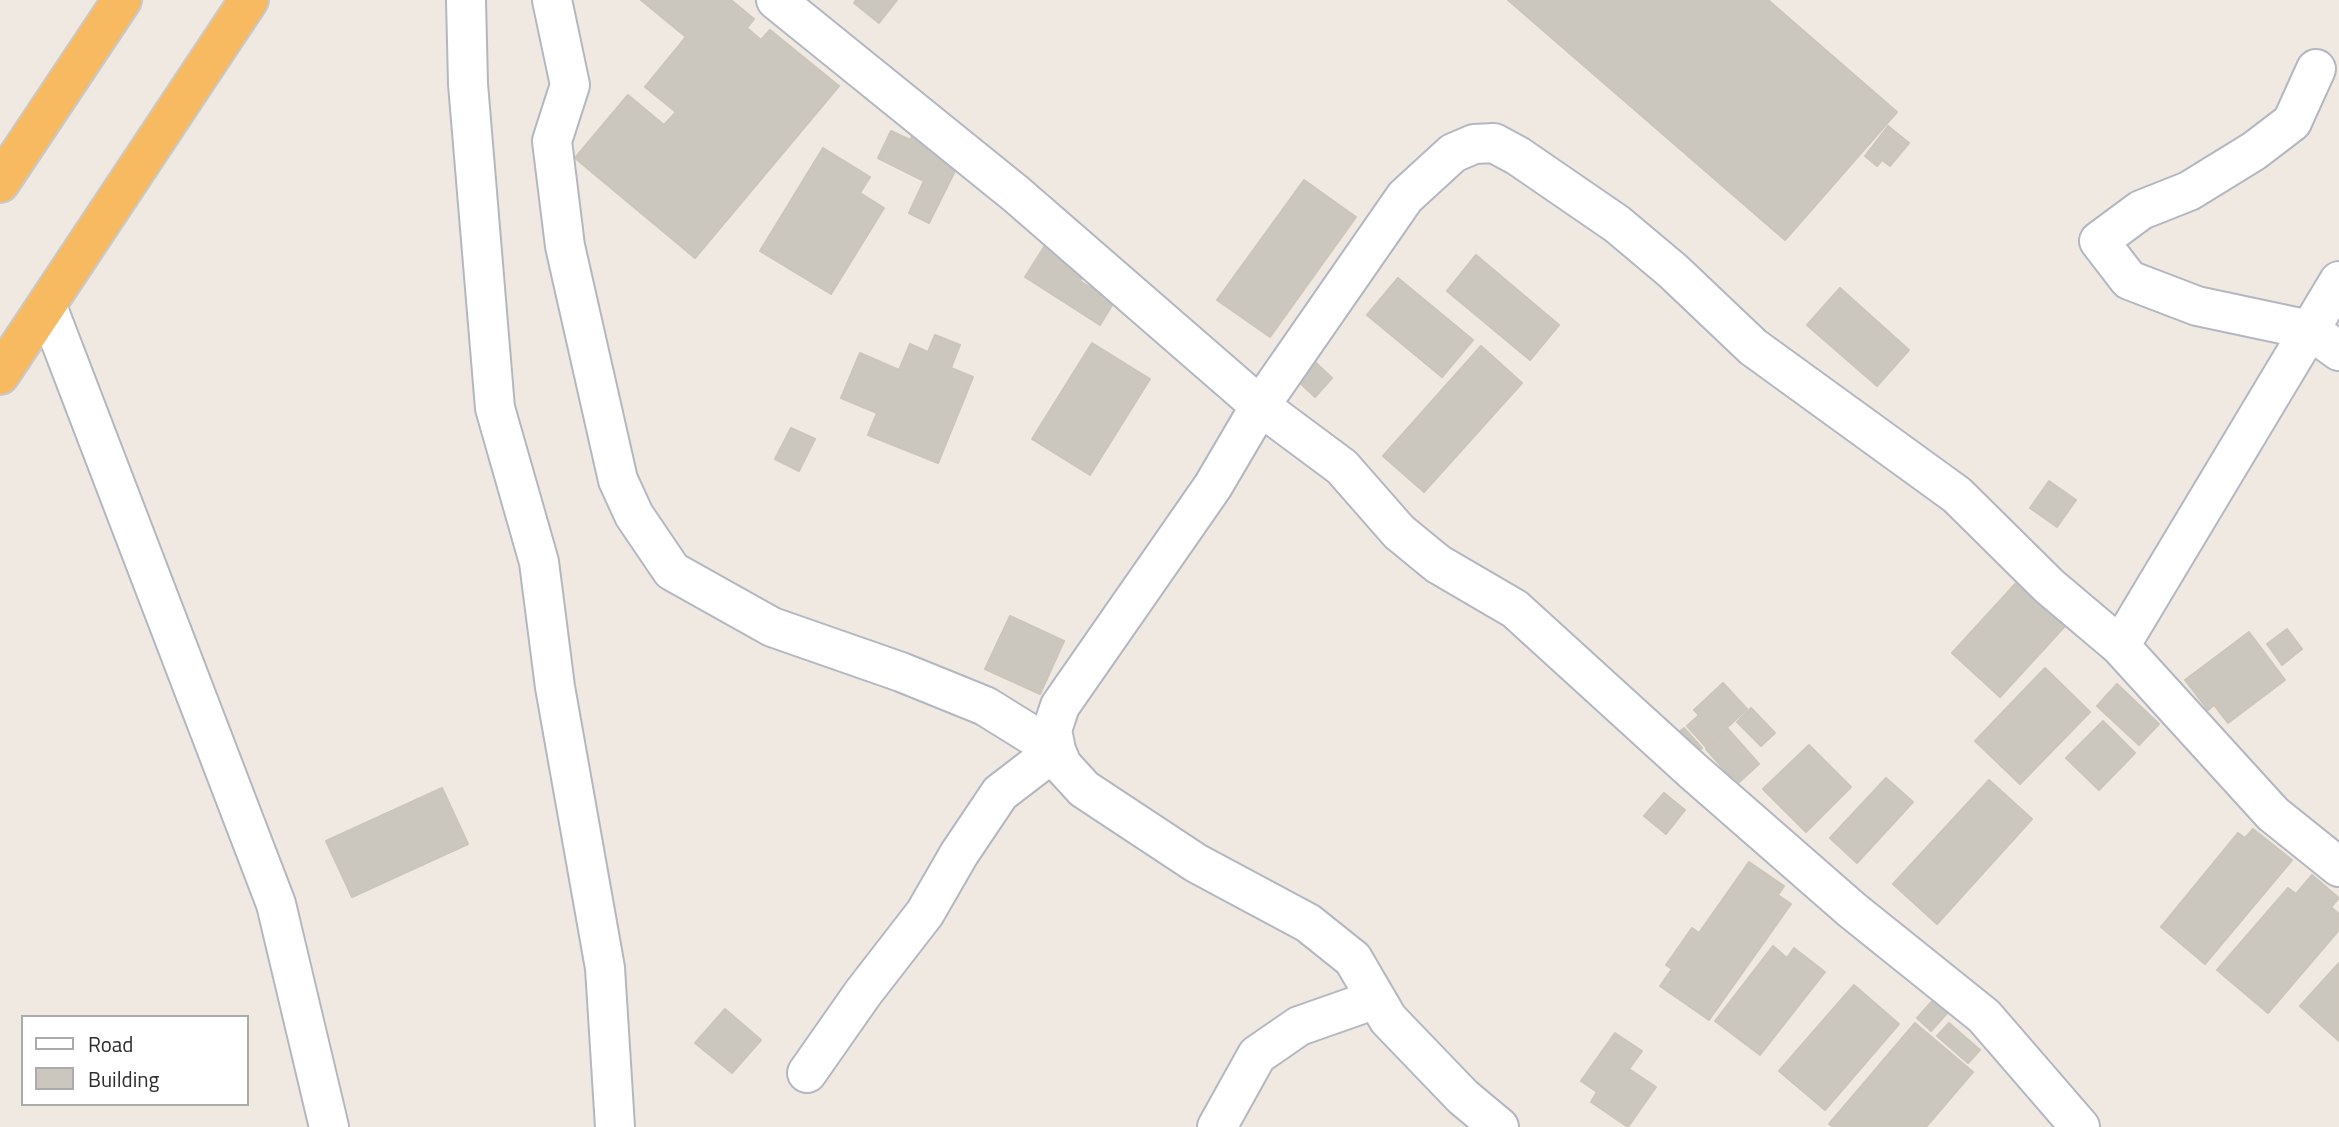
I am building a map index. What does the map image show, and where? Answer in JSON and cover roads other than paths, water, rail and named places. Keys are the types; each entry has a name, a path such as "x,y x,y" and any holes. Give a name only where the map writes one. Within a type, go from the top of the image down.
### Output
{"highway":[{"path":"0,183 122,0"},
{"path":"0,375 249,0"}],"street":[{"path":"466,0 468,84 495,408 539,562 555,687 605,968 615,1127"},
{"path":"552,0 570,85 552,141 565,246 618,480 634,516 673,571 772,627 901,672 985,706 1056,750"},
{"path":"776,0 1016,194 1261,406 1342,467 1399,532 1438,564 1515,609 1693,772 1841,901 1984,1016 2080,1127"},
{"path":"2316,69 2292,122 2222,171 2189,191 2141,210 2099,241 2129,279 2197,306 2324,340"},
{"path":"1499,1127 1463,1097 1388,1019 1367,978 1353,959 1308,923 1196,863 1084,789 1062,765 1052,730 1060,706 1213,486 1261,406 1405,197 1453,153 1474,144 1494,143 1617,224 1673,271 1753,347 1957,495 2049,586 2120,646 2273,814 2339,867"},
{"path":"2120,646 2324,340 2339,281"},
{"path":"47,306 276,904 329,1127"},
{"path":"807,1073 863,993 925,913 959,854 1000,793 1056,750"},
{"path":"1217,1127 1257,1055 1299,1026 1376,999"}]}
